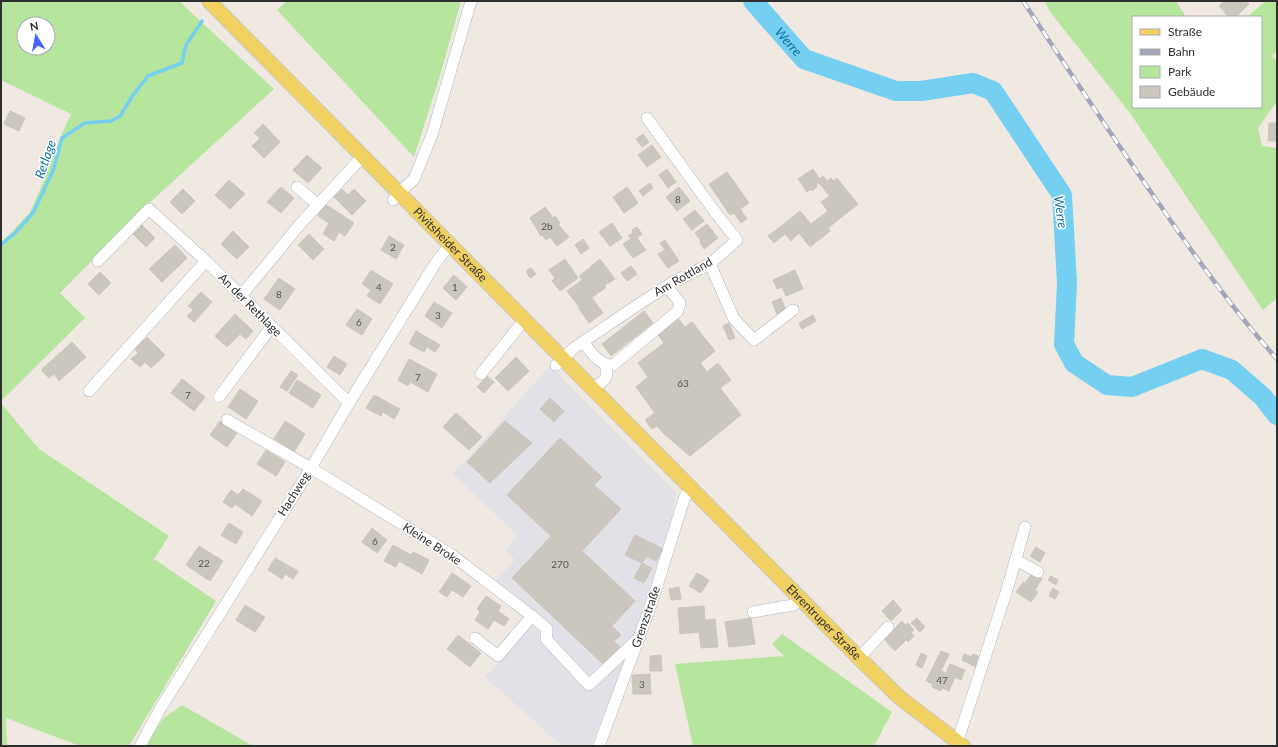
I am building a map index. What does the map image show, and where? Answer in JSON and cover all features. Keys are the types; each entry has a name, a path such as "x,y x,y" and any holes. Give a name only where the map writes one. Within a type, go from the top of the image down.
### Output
{"main road":[{"name":"Pivitsheider Straße","path":"209,1 363,156 396,196 451,245 525,319 560,361 594,388 692,489"},
{"name":"Ehrentruper Straße","path":"692,489 899,697 959,745"}],"street":[{"path":"396,196 414,179 432,135 470,1"},
{"name":"Am Rottland","path":"560,361 583,342 667,286 710,264 737,240 712,208 648,118"},
{"path":"241,296 301,223 363,156"},
{"path":"297,187 318,205"},
{"name":"An der Rethlage","path":"98,261 149,209 206,261 349,403"},
{"name":"Hachweg","path":"140,746 160,709 311,468 349,403 435,264 451,245"},
{"path":"89,391 206,261"},
{"path":"710,264 734,319 754,340 793,310"},
{"path":"583,342 600,362 605,365 613,365 678,311 680,303 667,286"},
{"path":"481,374 525,319"},
{"path":"219,397 272,326"},
{"path":"594,388 606,378 608,373 605,365"},
{"name":"Kleine Broke","path":"227,420 311,468 452,555 547,629 546,639 590,685 640,637"},
{"name":"Grenzstraße","path":"599,746 640,637 685,496 692,489"},
{"path":"959,745 1025,527"},
{"path":"1016,560 1038,572"},
{"path":"753,612 793,605 801,599"},
{"path":"475,638 498,656 532,616"},
{"path":"859,658 888,626"}],"shaded area":[{"path":"550,366 676,492 668,545 592,746 562,746 485,677 540,616 493,583 515,560 505,550 518,536 453,474"}],"green space":[{"path":"1,1 180,1 274,89 146,206 60,293 85,318 1,401 1,242 30,212 71,114 1,80"},
{"path":"287,1 461,1 442,69 414,157 277,10"},
{"path":"1044,1 1176,1 1185,16 1132,16 1132,108 1262,108 1262,16 1248,16 1266,1 1277,1 1277,50 1272,56 1277,62 1277,101 1258,128 1262,146 1277,148 1277,298 1263,310 1130,113 1051,13"},
{"path":"1,403 39,449 169,536 154,559 216,601 129,746 80,746 6,718 7,746 1,746"},
{"path":"782,634 892,712 874,746 693,746 675,664 784,656 772,644"},
{"path":"182,705 253,746 144,746 164,718"}],"building":[{"path":"1225,1 1245,1 1249,4 1237,16 1228,16 1219,6"},
{"path":"10,111 25,118 19,131 4,124"},
{"path":"1269,123 1277,123 1277,141 1268,141"},
{"path":"263,124 280,142 264,158 252,146 260,138 254,133"},
{"path":"643,134 649,142 642,147 636,139"},
{"path":"652,145 661,157 647,167 638,155"},
{"path":"307,155 322,168 308,183 293,170"},
{"path":"667,169 676,182 668,188 659,175"},
{"path":"813,169 821,181 812,191 811,189 807,192 798,179"},
{"path":"727,172 749,203 740,209 747,219 741,223 734,213 730,215 709,184"},
{"path":"823,176 827,181 831,178 833,181 837,178 849,193 836,204 819,183 821,181 819,179"},
{"path":"229,180 245,194 230,209 215,195"},
{"path":"650,183 653,188 643,196 639,191"},
{"path":"281,187 294,198 281,213 267,202"},
{"path":"627,187 638,203 624,213 613,197"},
{"path":"679,187 690,201 677,211 666,197"},
{"path":"183,189 195,201 182,214 170,202"},
{"path":"342,189 348,195 354,189 366,201 352,215 334,197"},
{"path":"849,193 858,204 828,228 830,231 810,247 799,233 791,241 780,227 800,211 811,224 828,211 821,202 829,196 836,204"},
{"path":"325,204 354,223 345,236 339,232 334,241 323,234 329,223 318,216"},
{"path":"545,207 553,218 555,216 560,223 558,224 569,237 557,246 550,237 546,240 542,235 541,236 530,218"},
{"path":"695,210 704,221 692,230 683,219"},
{"path":"612,223 622,238 610,246 599,232"},
{"path":"707,224 718,238 704,249 700,242 701,241 695,233"},
{"path":"142,225 155,238 146,247 133,234"},
{"path":"637,227 642,234 637,238 646,250 633,258 623,244 631,239 628,236 633,233 632,230"},
{"path":"780,227 785,234 774,243 768,236"},
{"path":"233,231 249,247 237,259 221,244"},
{"path":"309,234 324,249 313,260 298,245"},
{"path":"389,236 404,245 396,259 381,250"},
{"path":"583,239 589,248 581,254 575,245"},
{"path":"665,240 679,261 668,268 658,254 665,250 660,243"},
{"path":"175,245 187,258 162,282 149,269"},
{"path":"565,259 578,278 560,291 552,281 555,278 549,270"},
{"path":"600,259 615,279 605,285 605,288 579,307 567,291 582,280 579,276"},
{"path":"631,266 637,274 627,281 621,273"},
{"path":"531,268 536,274 530,278 526,271"},
{"path":"371,270 393,284 380,304 367,296 371,290 362,284"},
{"path":"795,270 803,289 786,296 782,287 777,289 773,280"},
{"path":"100,272 111,283 99,295 88,284"},
{"path":"454,275 467,287 456,300 443,288"},
{"path":"279,278 295,289 280,310 264,299"},
{"path":"201,292 212,302 194,322 187,316 193,310 188,306"},
{"path":"592,298 603,313 589,323 578,307"},
{"path":"781,298 786,310 777,314 772,302"},
{"path":"434,302 452,313 442,328 425,316"},
{"path":"357,309 372,319 362,335 346,325"},
{"path":"644,311 653,323 611,356 602,344"},
{"path":"235,314 253,331 246,339 240,334 227,347 215,336"},
{"path":"813,315 816,321 802,329 799,323"},
{"path":"677,317 685,327 692,322 715,351 700,363 707,372 718,363 731,380 720,388 741,415 690,456 657,426 652,429 645,420 655,413 636,387 648,377 638,363 664,343 657,333"},
{"path":"729,323 735,338 729,340 723,326"},
{"path":"416,331 440,345 435,352 427,347 424,352 409,344"},
{"path":"147,337 165,355 151,368 145,362 140,367 131,359 138,353 135,349"},
{"path":"72,342 86,357 59,381 54,374 49,378 41,370"},
{"path":"334,356 347,364 340,375 327,367"},
{"path":"516,357 529,371 508,391 495,378"},
{"path":"409,359 437,374 428,392 410,382 408,386 398,380"},
{"path":"291,371 298,375 287,391 280,387"},
{"path":"487,376 494,382 484,393 477,387"},
{"path":"182,379 205,397 194,411 171,393"},
{"path":"297,380 321,395 313,408 289,393"},
{"path":"240,389 258,401 246,419 228,407"},
{"path":"374,395 400,409 394,419 383,412 381,416 366,408"},
{"path":"550,398 564,411 554,422 540,409"},
{"path":"456,413 482,437 469,450 443,427"},
{"path":"220,421 237,433 227,447 210,435"},
{"path":"285,421 295,427 284,445 274,439"},
{"path":"505,421 532,443 490,483 467,462"},
{"path":"295,427 305,434 294,452 284,445"},
{"path":"560,438 602,477 594,485 621,509 582,551 635,601 612,626 621,635 614,641 620,647 604,665 512,578 551,536 507,495"},
{"path":"266,450 285,462 276,476 257,464"},
{"path":"243,489 262,501 252,516 235,504 232,508 223,502 231,490 238,495"},
{"path":"229,523 243,532 236,544 221,535"},
{"path":"372,528 387,540 377,553 362,542"},
{"path":"635,535 663,549 656,561 647,556 642,563 625,555"},
{"path":"393,545 411,555 413,552 429,560 422,574 399,561 396,567 384,561"},
{"path":"199,546 223,561 210,581 186,565"},
{"path":"1036,547 1045,553 1040,562 1030,556"},
{"path":"275,558 298,571 293,579 285,574 282,579 268,570"},
{"path":"642,563 652,568 644,583 634,578"},
{"path":"1033,572 1042,579 1035,590 1038,592 1031,602 1016,592"},
{"path":"452,573 471,586 463,597 452,590 447,597 439,592"},
{"path":"697,573 709,580 701,593 689,586"},
{"path":"1051,576 1058,580 1056,585 1048,580"},
{"path":"679,587 681,599 671,600 669,589"},
{"path":"1053,588 1059,592 1055,599 1049,596"},
{"path":"486,596 501,606 498,611 509,619 504,626 494,620 488,629 475,620 480,612 477,609"},
{"path":"893,600 902,610 891,621 882,611"},
{"path":"245,605 265,617 255,632 236,620"},
{"path":"704,606 705,620 715,619 718,647 701,648 699,632 680,634 678,608"},
{"path":"751,618 755,644 729,647 725,622"},
{"path":"917,618 925,627 920,632 911,623"},
{"path":"902,621 905,625 908,623 914,630 911,632 914,636 908,642 906,640 895,651 884,639"},
{"path":"458,635 481,653 470,667 447,649"},
{"path":"941,651 949,654 941,671 946,673 950,664 965,670 961,680 955,677 949,691 942,688 941,691 932,687 933,684 926,681"},
{"path":"921,653 927,656 922,668 916,665"},
{"path":"964,654 972,657 973,654 980,657 976,667 962,660"},
{"path":"661,655 662,671 650,671 650,656"},
{"path":"650,674 651,694 633,694 632,675"}],"waterway":[{"name":"Werre","path":"753,1 804,59 896,91 921,91 973,83 993,91 1062,195 1067,283 1064,344 1074,363 1107,385 1132,387 1202,359 1232,370 1263,397 1277,415"},
{"name":"Retlage","path":"1,245 15,233 33,213 53,171 62,138 85,123 111,121 120,116 133,95 148,76 182,63 186,45 202,21"}],"railway":[{"path":"1023,1 1187,245 1216,284 1277,359"}]}
